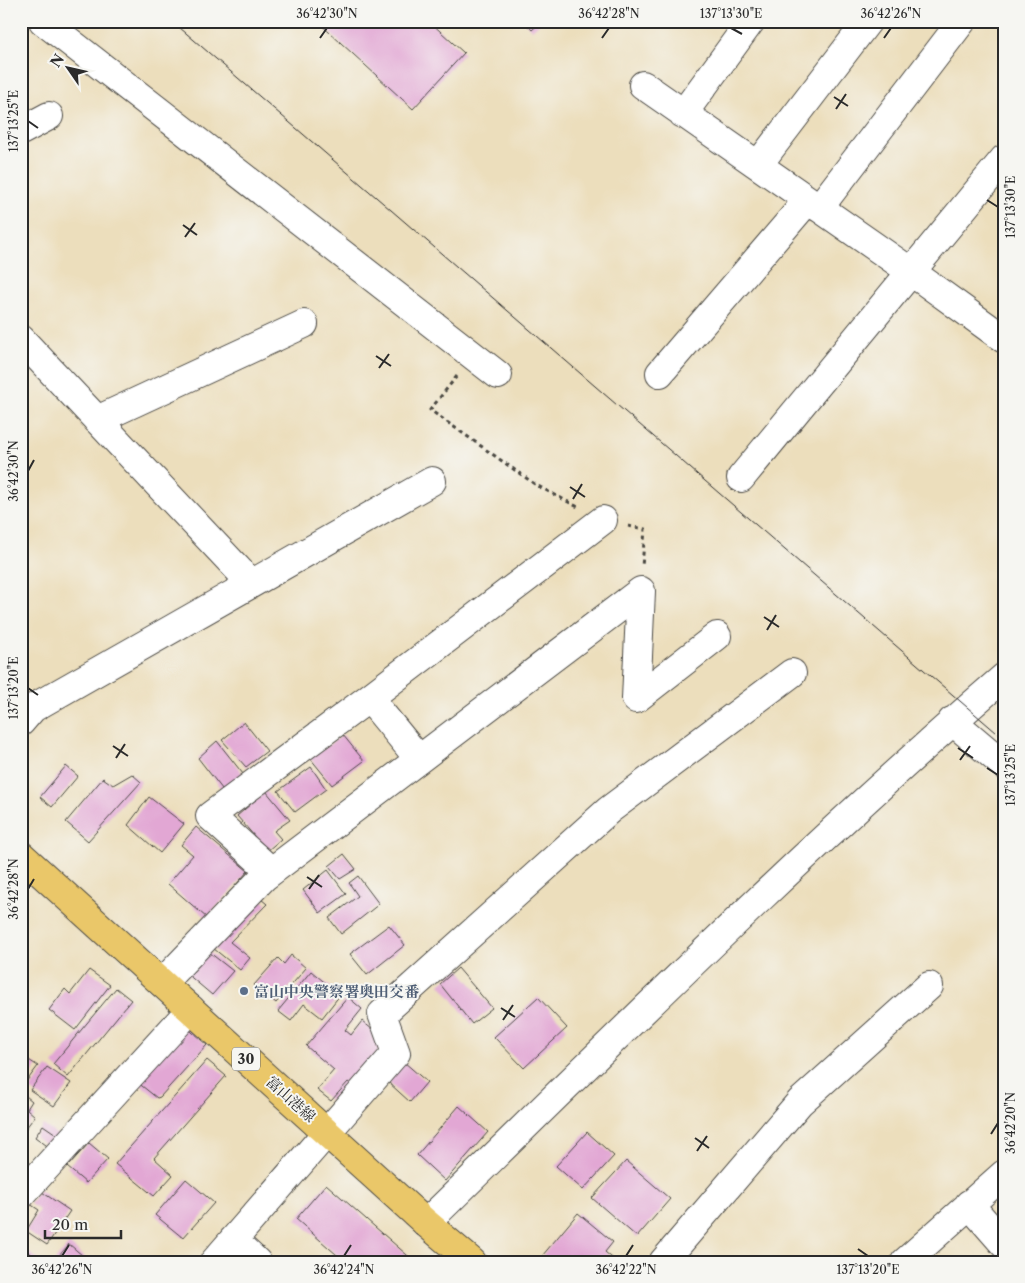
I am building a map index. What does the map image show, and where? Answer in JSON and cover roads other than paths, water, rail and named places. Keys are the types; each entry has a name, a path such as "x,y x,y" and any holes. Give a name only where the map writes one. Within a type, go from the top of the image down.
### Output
{"main road":[{"name":"富山港線","path":"21,855 426,1223 472,1262"}],"street":[{"path":"43,21 498,375"},
{"path":"683,114 751,21"},
{"path":"758,166 868,21"},
{"path":"660,373 814,204 962,21"},
{"path":"642,85 1004,339"},
{"path":"21,131 49,116"},
{"path":"742,478 1004,159"},
{"path":"97,420 304,324"},
{"path":"21,339 251,583"},
{"path":"21,722 34,708 432,481"},
{"path":"271,871 210,816 603,520"},
{"path":"162,983 271,871 641,591 636,699 717,636"},
{"path":"214,1262 396,1053 382,1014 610,810 792,673"},
{"path":"426,1223 755,903 952,721 1004,677"},
{"path":"369,698 419,759"},
{"path":"952,721 1004,765"},
{"path":"663,1262 800,1102 929,986"},
{"path":"21,1196 191,1010"},
{"path":"905,1262 1004,1174"},
{"path":"969,1204 1004,1244"},
{"path":"233,1240 257,1262"}],"tram line":[{"path":"172,21 1004,739"}],"place":[{"name":"富山中央警察署奥田交番","path":"244,991"}]}
